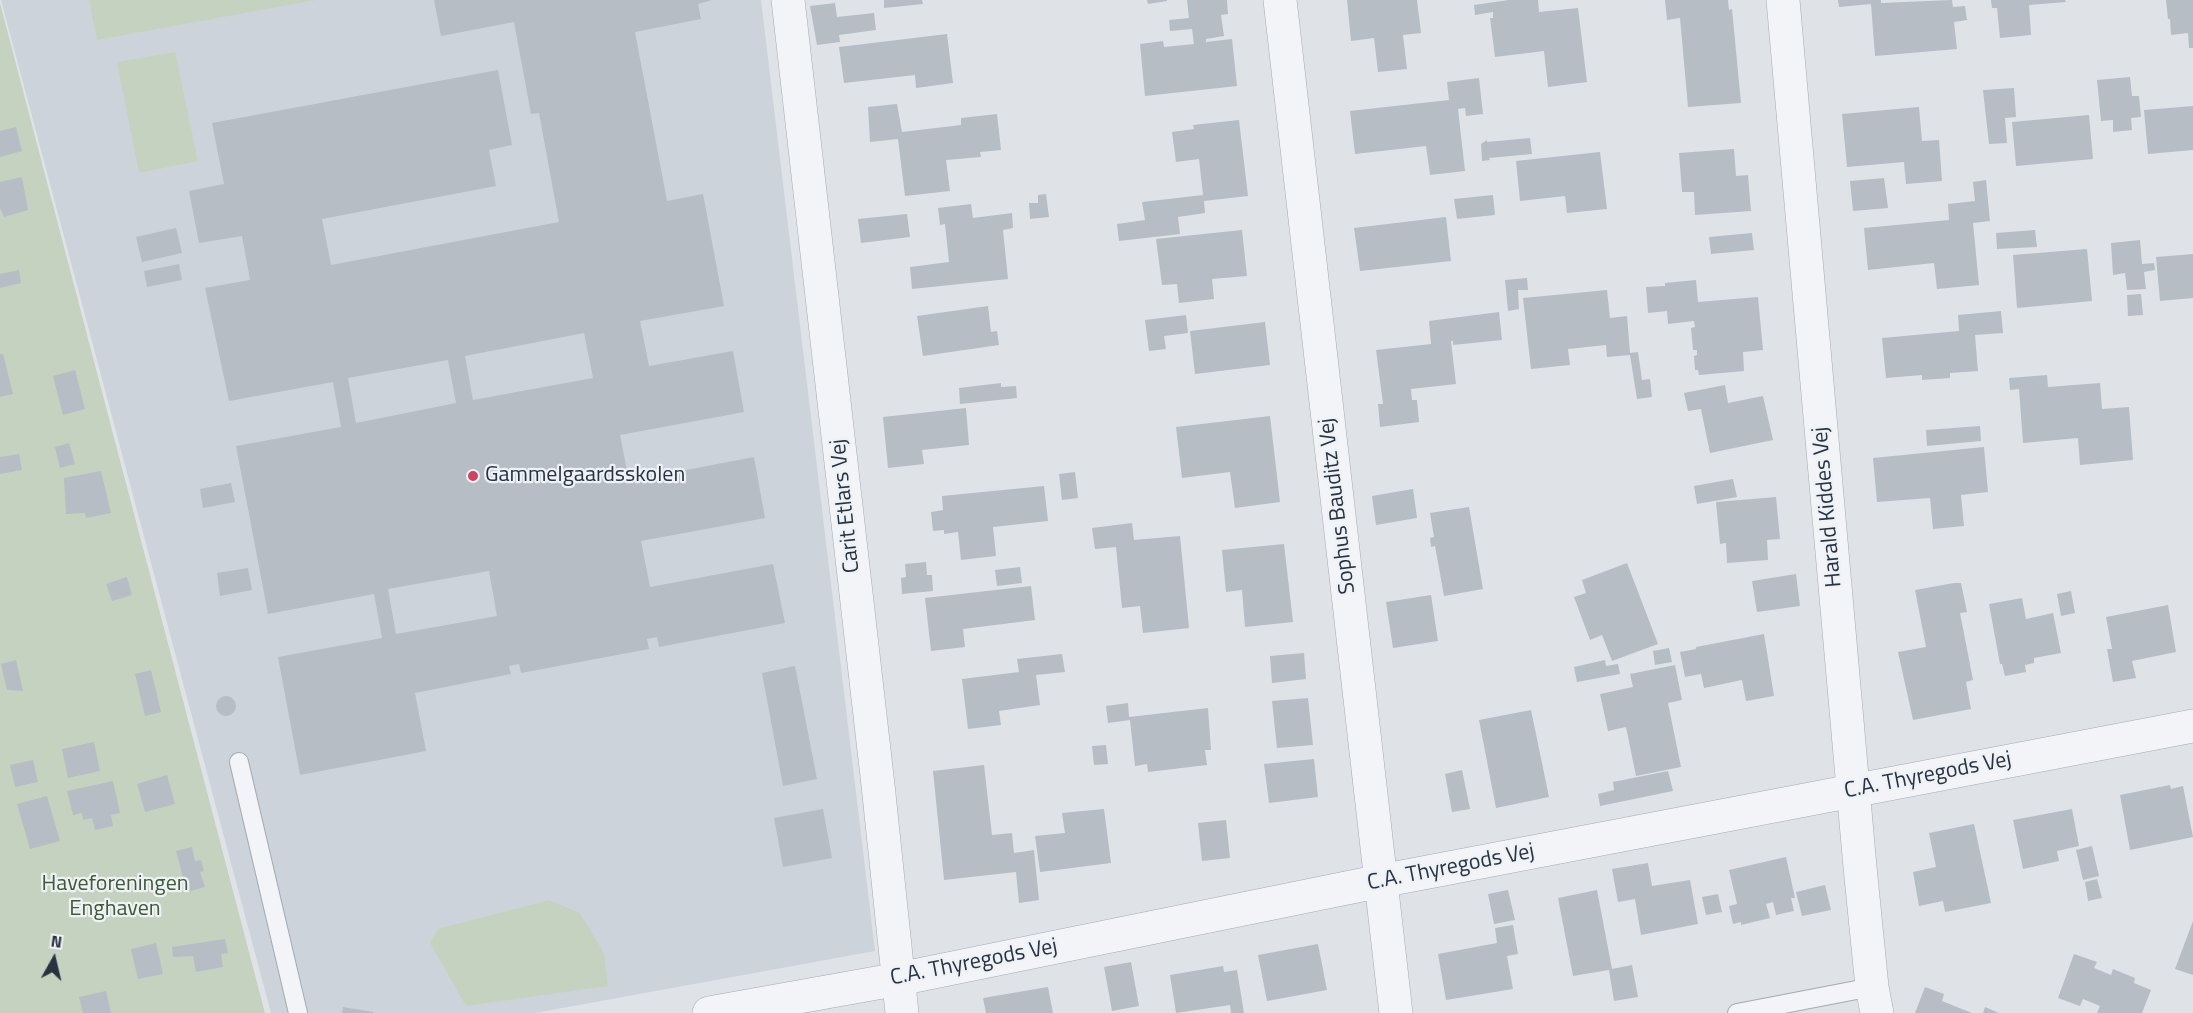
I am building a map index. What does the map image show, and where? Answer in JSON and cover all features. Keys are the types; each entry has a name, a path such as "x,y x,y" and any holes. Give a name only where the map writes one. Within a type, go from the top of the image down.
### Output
{"street":[{"name":"Carit Etlars Vej","path":"788,0 902,1013"},
{"name":"Sophus Bauditz Vej","path":"1280,0 1396,1013"},
{"name":"Harald Kiddes Vej","path":"1783,0 1853,791 1874,1000"},
{"name":"C.A. Thyregods Vej","path":"709,1013 899,979 1381,881 2193,726"}],"lane":[{"path":"239,762 298,1013"},
{"path":"1737,1013 1874,1000"}],"shaded area":[{"name":"Gammelgaardsskolen","path":"1,0 761,0 875,951 535,1013 271,1013"}],"green space":[{"path":"89,0 316,0 97,40"},
{"name":"Haveforeningen Enghaven","path":"0,3 265,1013 0,1013"},
{"path":"175,52 198,161 139,173 117,62"},
{"path":"549,900 580,913 604,953 608,986 466,1006 430,943 438,929"}],"building":[{"path":"434,0 712,0 698,4 701,19 635,32 667,201 703,194 724,306 640,321 649,366 733,351 744,412 620,435 629,481 754,457 765,518 641,541 650,587 773,564 785,623 659,647 657,637 647,639 649,649 521,673 519,664 509,666 511,674 415,693 426,751 300,775 278,657 382,638 374,594 268,614 236,446 341,427 333,382 229,401 205,288 250,280 242,236 199,243 189,191 224,184 212,123 498,70 512,145 489,150 496,186 322,219 331,265 559,222 539,113 531,114 514,22 441,36","holes":["584,333 593,378 473,400 465,356","448,360 456,403 356,423 348,378","489,571 497,616 396,634 388,589"]},
{"path":"884,0 922,0 923,4 884,8"},
{"path":"1147,0 1167,0 1167,1 1148,4"},
{"path":"1187,0 1227,0 1228,14 1221,15 1224,36 1206,39 1206,42 1232,39 1237,86 1145,96 1140,44 1163,41 1164,47 1194,44 1192,29 1170,31 1169,20 1189,18"},
{"path":"1347,0 1417,0 1421,33 1403,35 1407,69 1378,72 1374,38 1351,41"},
{"path":"1509,0 1538,0 1539,12 1578,8 1587,82 1548,87 1544,51 1495,57 1490,18 1493,18 1493,12 1475,15 1474,5"},
{"path":"1665,0 1728,0 1729,10 1732,9 1741,103 1688,107 1680,18 1667,20"},
{"path":"1838,0 1881,0 1881,3 1952,0 1953,7 1965,6 1967,20 1954,22 1957,49 1875,56 1871,4 1839,7"},
{"path":"1991,0 2065,0 2066,2 2029,5 2031,35 2000,38 1997,8 1992,8"},
{"path":"2166,0 2193,0 2193,48 2189,48 2188,33 2171,35"},
{"path":"835,3 837,17 874,13 876,30 839,35 840,42 817,45 810,6"},
{"path":"947,34 953,83 916,88 915,75 844,83 839,47"},
{"path":"2130,77 2132,96 2139,96 2141,117 2131,118 2132,130 2113,132 2113,120 2101,121 2097,80"},
{"path":"1479,78 1483,114 1466,116 1465,108 1458,109 1465,171 1430,175 1426,146 1355,154 1350,111 1449,100 1447,82"},
{"path":"2014,88 2016,117 2005,118 2007,143 1989,144 1983,90"},
{"path":"897,104 902,132 961,125 961,118 997,114 1001,150 980,152 981,157 946,160 950,191 905,196 898,139 870,142 868,107"},
{"path":"2193,106 2193,150 2148,154 2144,110"},
{"path":"1919,107 1922,141 1939,140 1942,181 1906,184 1904,162 1847,167 1842,114"},
{"path":"2089,115 2093,159 2016,166 2012,122"},
{"path":"1239,120 1248,196 1204,201 1205,213 1178,217 1180,234 1119,241 1117,224 1145,220 1142,202 1203,195 1199,159 1176,162 1172,132 1194,129 1193,125"},
{"path":"16,127 22,151 0,157 0,131"},
{"path":"1530,138 1532,154 1489,158 1490,160 1482,161 1481,144 1487,140 1487,142"},
{"path":"1734,149 1736,176 1748,175 1751,211 1695,215 1694,192 1682,192 1679,153"},
{"path":"1600,152 1607,209 1567,213 1565,196 1520,201 1516,161"},
{"path":"22,177 28,210 4,217 0,208 0,182"},
{"path":"1884,178 1888,208 1853,211 1850,181"},
{"path":"1986,180 1990,221 1973,223 1979,285 1937,289 1934,263 1868,270 1864,228 1949,220 1948,204 1975,201 1973,182"},
{"path":"1046,194 1049,217 1030,219 1029,203 1038,203 1038,195"},
{"path":"1493,195 1495,215 1457,219 1454,199"},
{"path":"971,204 973,218 1012,213 1013,228 1003,230 1008,279 912,289 910,267 949,262 945,224 940,225 938,208"},
{"path":"907,214 910,237 861,243 858,219"},
{"path":"1446,217 1451,261 1360,271 1354,228"},
{"path":"176,228 182,253 142,262 136,237"},
{"path":"1242,230 1247,276 1212,279 1214,299 1179,303 1177,284 1162,285 1156,239"},
{"path":"2035,230 2037,247 1997,249 1996,233"},
{"path":"1752,233 1754,250 1711,254 1709,237"},
{"path":"2140,240 2142,264 2154,263 2155,270 2144,272 2146,289 2127,290 2125,273 2113,275 2111,243"},
{"path":"2087,249 2092,301 2017,308 2013,255"},
{"path":"2193,254 2193,298 2160,301 2156,257"},
{"path":"179,264 182,280 147,287 144,271"},
{"path":"19,270 21,283 0,288 0,274"},
{"path":"1527,278 1528,290 1518,290 1519,309 1508,311 1505,280"},
{"path":"1696,280 1698,302 1758,297 1763,350 1743,352 1744,371 1699,375 1698,370 1695,370 1694,356 1697,355 1697,350 1693,350 1691,328 1695,327 1694,321 1668,324 1667,311 1648,313 1646,287"},
{"path":"1607,290 1610,318 1627,316 1630,353 1638,352 1642,380 1650,379 1652,397 1637,399 1630,355 1607,357 1606,345 1568,349 1570,365 1531,369 1523,298"},
{"path":"2141,294 2143,315 2128,316 2127,295"},
{"path":"988,306 991,332 997,331 999,345 923,356 917,316"},
{"path":"2001,311 2003,333 1975,335 1978,371 1950,373 1950,378 1922,380 1922,375 1886,378 1882,338 1959,331 1958,315"},
{"path":"1499,312 1502,340 1453,345 1451,341 1456,384 1411,389 1412,400 1417,400 1419,422 1380,427 1378,404 1383,404 1376,350 1431,344 1429,321"},
{"path":"1186,315 1188,333 1164,336 1166,349 1149,351 1145,320"},
{"path":"1265,322 1270,365 1195,374 1190,331"},
{"path":"0,354 3,354 13,394 0,397"},
{"path":"75,370 85,409 63,415 53,376"},
{"path":"2047,375 2048,387 2100,383 2102,409 2129,407 2133,460 2080,465 2078,438 2023,443 2019,389 2010,390 2009,378"},
{"path":"1001,383 1001,387 1016,386 1017,398 960,404 959,388"},
{"path":"1725,385 1728,403 1763,396 1773,440 1710,453 1701,409 1688,411 1684,393"},
{"path":"966,408 969,445 922,450 924,464 888,468 883,417"},
{"path":"1270,416 1280,502 1235,508 1230,472 1182,478 1176,427"},
{"path":"1980,426 1981,441 1927,446 1926,430"},
{"path":"69,443 75,464 60,468 55,447"},
{"path":"1984,447 1988,492 1961,495 1964,526 1933,529 1930,498 1877,502 1873,458"},
{"path":"19,454 22,470 0,474 0,457"},
{"path":"101,471 111,513 86,518 85,513 66,514 64,478"},
{"path":"1075,472 1078,498 1062,500 1059,474"},
{"path":"1733,479 1737,497 1697,504 1694,486"},
{"path":"231,483 235,502 203,508 200,489"},
{"path":"1044,486 1048,521 993,527 996,556 961,560 958,532 944,534 944,530 933,531 931,512 943,510 942,496"},
{"path":"1413,489 1417,518 1376,525 1372,496"},
{"path":"1776,497 1780,539 1767,540 1768,560 1727,563 1726,543 1720,544 1716,502"},
{"path":"1469,507 1483,589 1444,596 1435,546 1431,547 1430,538 1434,537 1430,513"},
{"path":"1132,523 1134,540 1180,536 1189,628 1143,633 1140,606 1122,608 1116,547 1095,549 1092,528"},
{"path":"1284,544 1293,622 1245,627 1242,590 1226,592 1222,550"},
{"path":"926,562 927,575 932,575 933,591 902,594 901,578 906,577 905,564"},
{"path":"1627,563 1658,644 1612,661 1602,635 1590,640 1574,597 1586,593 1582,580"},
{"path":"1020,567 1022,583 997,586 995,570"},
{"path":"248,568 252,590 220,596 217,573"},
{"path":"1796,574 1800,606 1757,612 1752,581"},
{"path":"127,577 132,595 112,601 106,584"},
{"path":"1961,583 1967,612 1960,613 1973,680 1966,682 1971,709 1913,720 1898,652 1926,647 1915,590"},
{"path":"1031,586 1035,620 963,629 965,647 931,651 925,598"},
{"path":"2071,591 2075,613 2061,616 2057,594"},
{"path":"1431,595 1438,641 1393,648 1386,602"},
{"path":"2022,598 2026,619 2053,613 2061,653 2034,658 2034,663 2025,665 2026,672 2005,676 2002,664 2000,664 1989,604"},
{"path":"2168,605 2176,652 2132,661 2136,678 2113,682 2107,649 2112,649 2106,617"},
{"path":"1764,634 1774,696 1746,701 1742,680 1704,688 1701,674 1685,677 1680,652"},
{"path":"1669,648 1672,662 1655,665 1653,651"},
{"path":"1304,653 1306,679 1272,683 1270,656"},
{"path":"1062,654 1065,672 1036,675 1040,705 999,711 1001,725 968,729 962,679 1019,672 1017,659"},
{"path":"16,660 23,691 7,690 1,664"},
{"path":"1605,660 1606,666 1618,664 1620,674 1577,682 1574,667"},
{"path":"1675,665 1682,700 1668,703 1681,767 1636,776 1626,727 1608,731 1600,694 1633,687 1630,674"},
{"path":"795,666 817,779 783,786 762,673"},
{"path":"151,670 161,712 145,716 135,674"},
{"path":"222,696 230,696 236,702 236,710 230,716 222,716 216,710 216,702"},
{"path":"1308,698 1313,745 1277,748 1272,701"},
{"path":"1128,703 1129,717 1208,708 1211,750 1205,750 1207,765 1148,772 1147,764 1135,766 1130,720 1108,723 1106,706"},
{"path":"1531,710 1549,797 1496,808 1479,720"},
{"path":"94,742 100,771 68,778 62,749"},
{"path":"1106,745 1108,764 1094,765 1092,746"},
{"path":"1314,759 1318,797 1269,803 1264,764"},
{"path":"33,760 38,782 15,787 10,765"},
{"path":"984,765 992,835 1012,833 1014,853 1034,850 1039,900 1019,903 1016,872 944,880 933,771"},
{"path":"1462,770 1470,809 1452,812 1445,774"},
{"path":"1668,771 1673,791 1600,806 1598,794 1614,790 1613,782"},
{"path":"167,775 175,804 145,812 137,784"},
{"path":"113,781 120,813 111,815 113,826 95,830 92,818 83,820 82,813 73,815 67,791"},
{"path":"2170,785 2171,789 2183,786 2193,837 2130,850 2120,795"},
{"path":"47,796 60,841 30,849 17,804"},
{"path":"823,809 832,858 783,867 774,818"},
{"path":"1104,809 1111,863 1040,872 1035,836 1065,833 1062,813"},
{"path":"2072,809 2079,846 2057,851 2059,861 2023,869 2013,820"},
{"path":"1226,820 1230,858 1202,861 1198,823"},
{"path":"1974,824 1991,903 1945,912 1943,901 1919,906 1913,872 1936,867 1929,833"},
{"path":"2092,846 2099,876 2083,880 2076,850"},
{"path":"192,847 195,861 201,860 204,871 200,872 205,887 187,892 176,851"},
{"path":"1786,857 1795,898 1791,898 1794,911 1776,915 1773,902 1766,904 1770,918 1741,925 1741,922 1733,924 1729,906 1737,904 1729,870"},
{"path":"1648,863 1652,886 1690,880 1698,924 1641,935 1635,899 1618,902 1612,869"},
{"path":"2097,879 2102,898 2088,901 2085,882"},
{"path":"1825,885 1831,910 1802,916 1796,892"},
{"path":"1508,890 1515,920 1494,924 1488,894"},
{"path":"1597,890 1612,969 1632,965 1638,997 1614,1001 1609,970 1573,976 1558,898"},
{"path":"1718,894 1722,912 1706,915 1702,897"},
{"path":"2193,921 2193,975 2175,969"},
{"path":"1513,925 1518,954 1507,956 1513,989 1446,1000 1438,954 1497,943 1495,928"},
{"path":"225,939 228,953 221,954 223,967 196,972 193,956 173,957 172,947"},
{"path":"156,943 163,974 138,979 131,949"},
{"path":"1318,944 1327,990 1267,1001 1258,955"},
{"path":"2074,954 2097,962 2094,968 2111,975 2113,969 2135,978 2134,983 2151,990 2142,1013 2097,1013 2100,1006 2083,999 2080,1006 2058,998"},
{"path":"1131,962 1139,1006 1112,1011 1104,967"},
{"path":"1223,966 1224,972 1237,970 1244,1013 1231,1013 1230,1005 1176,1013 1170,975"},
{"path":"1048,987 1053,1013 986,1013 983,998"},
{"path":"1925,987 1944,994 1942,1001 1972,1013 1915,1013"},
{"path":"106,991 111,1013 83,1013 79,997"},
{"path":"343,1007 373,1012 373,1013 342,1013"},
{"path":"1985,1007 1999,1013 1983,1013"}],"place":[{"name":"Gammelgaardsskolen","path":"473,476"}]}
